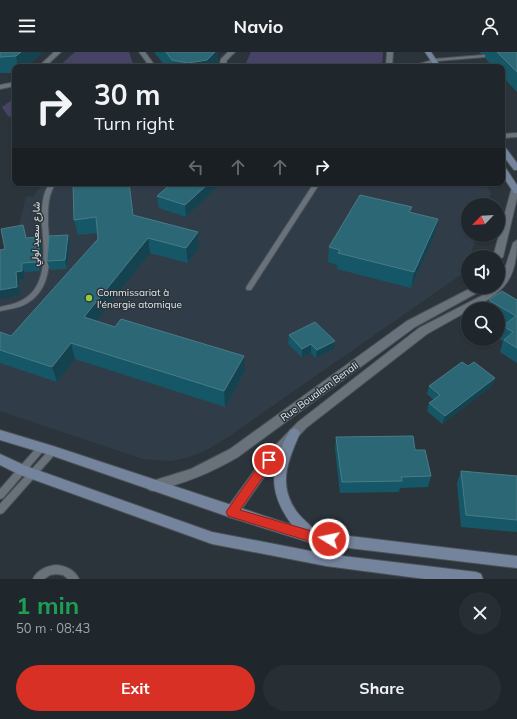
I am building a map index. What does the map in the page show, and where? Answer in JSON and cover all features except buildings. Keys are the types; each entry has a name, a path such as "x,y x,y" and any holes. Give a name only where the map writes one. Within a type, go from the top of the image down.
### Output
{"main road":[{"path":"428,52 436,64"},
{"path":"505,153 517,168"},
{"path":"505,174 516,190"},
{"path":"294,433 281,463 280,486 282,497 288,509 304,529 315,538"},
{"path":"0,435 47,449 153,486 315,538 517,562"},
{"path":"0,459 27,472 212,538 326,560 476,579"}],"street":[{"path":"44,64 58,52"},
{"path":"142,52 151,64"},
{"path":"223,64 224,59 232,52"},
{"path":"389,64 390,52"},
{"path":"1,88 12,85"},
{"path":"500,250 516,190"},
{"path":"232,512 269,460 294,433 422,331 497,290 507,277 517,243"},
{"name":"Rue Boualem Benali","path":"153,486 190,476 216,464 234,453 410,324 468,294"}],"lane":[{"path":"454,52 458,58"},
{"path":"421,64 434,60 483,56"},
{"path":"505,136 517,135"},
{"name":"شارع سعيد لولي","path":"0,309 14,306 30,299 40,288 45,275 46,196 51,186"},
{"path":"249,288 315,186"},
{"path":"0,510 27,472 47,449"},
{"path":"0,495 27,472"},
{"path":"38,579 46,572 60,569 66,571 74,579"}],"shaded area":[{"path":"75,52 129,52 133,64 61,64"},
{"path":"251,52 383,52 382,64 245,64"},
{"path":"12,100 12,117 8,116 2,107"},
{"path":"41,186 486,186 491,193 489,198 461,198 461,242 475,242 472,250 461,250 461,275 225,439 190,457 171,461 143,459 0,411 0,299 11,297 14,245 26,197 34,196"}],"place":[{"name":"Commissariat à l'énergie atomique","path":"89,298"}],"route":[{"path":"269,460 232,512 315,538 329,539"}]}
